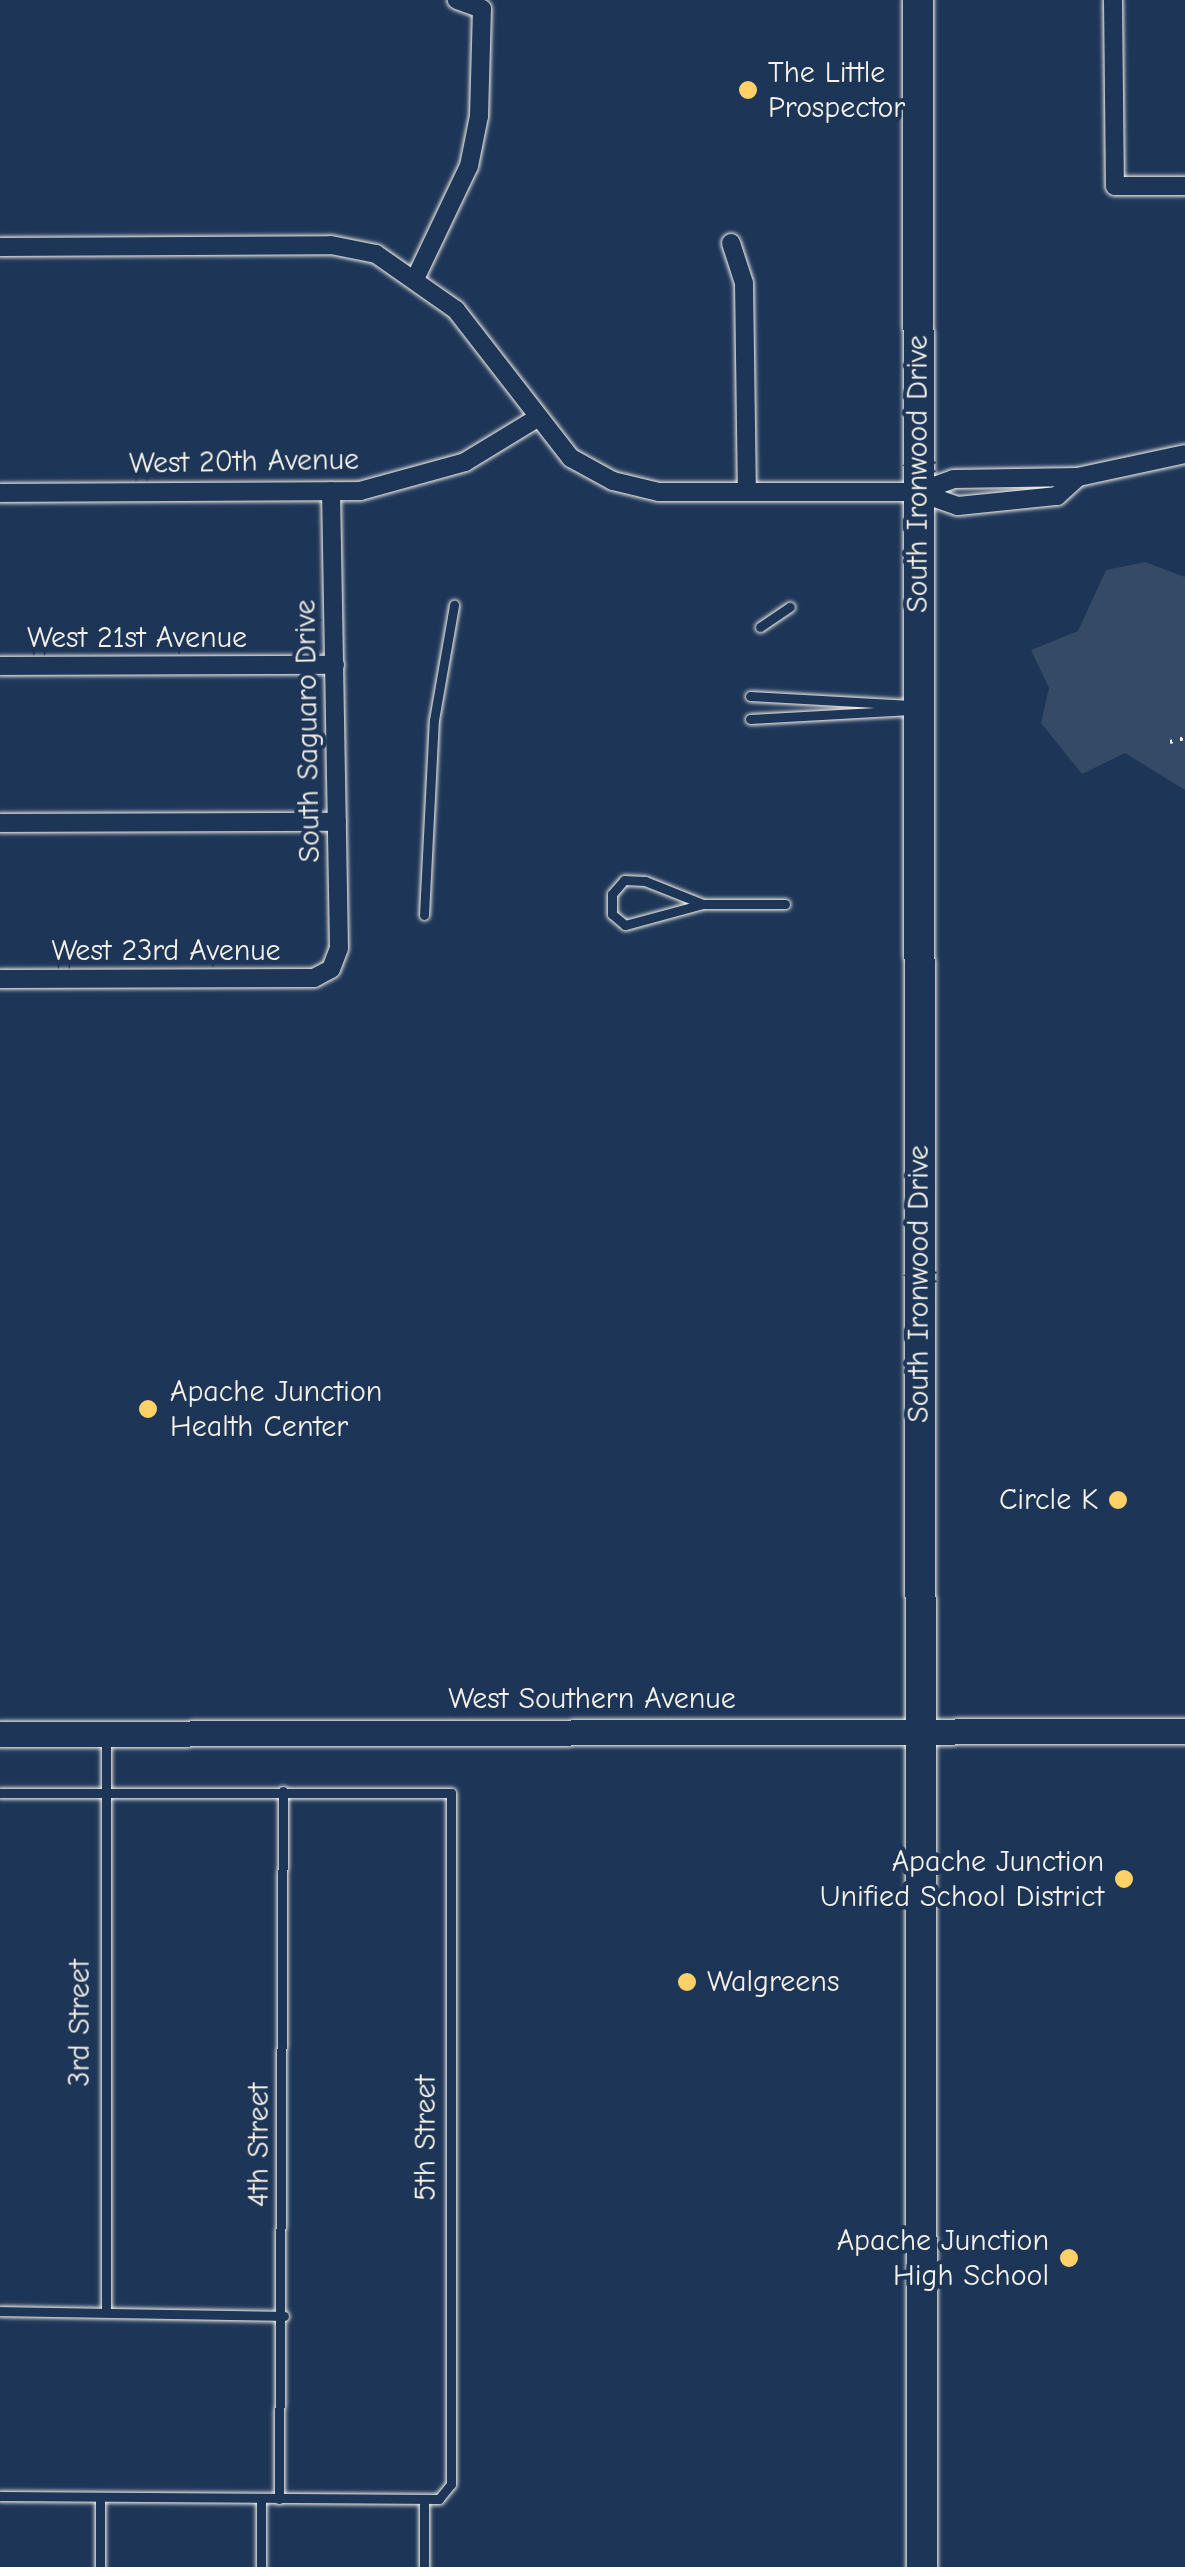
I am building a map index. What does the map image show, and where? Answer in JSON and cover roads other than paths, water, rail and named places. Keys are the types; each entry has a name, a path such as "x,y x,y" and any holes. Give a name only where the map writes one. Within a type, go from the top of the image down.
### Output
{"main road":[{"name":"South Ironwood Drive","path":"918,0 922,2567"},
{"name":"West Southern Avenue","path":"0,1734 1185,1730"}],"street":[{"path":"416,277 469,166 482,9 457,0"},
{"path":"1114,0 1115,186 1185,186"},
{"path":"731,243 744,283 747,491"},
{"path":"0,247 331,244 376,254 416,277 456,310 534,420 613,482 747,491 918,492 963,478 1078,477 1185,454"},
{"name":"West 20th Avenue","path":"0,493 331,492 465,462 534,420"},
{"path":"918,492 958,506 1020,502 1056,496 1078,477"},
{"name":"South Saguaro Drive","path":"331,492 339,948 331,968"},
{"name":"West 21st Avenue","path":"0,666 335,665"},
{"path":"0,823 337,822"},
{"name":"West 23rd Avenue","path":"0,979 314,978 331,968"}],"lane":[{"path":"424,915 434,720 454,606"},
{"path":"760,627 790,607"},
{"path":"750,696 884,697 918,708"},
{"path":"750,720 880,718 918,708"},
{"path":"703,904 646,881 624,880 612,894 612,914 624,924 703,904 784,904"},
{"name":"3rd Street","path":"106,1733 106,2312"},
{"path":"0,1793 283,1791"},
{"name":"5th Street","path":"283,1791 451,1793 451,2484 439,2499 424,2499"},
{"name":"4th Street","path":"280,2499 284,2316 283,1791"},
{"path":"0,2311 284,2316"},
{"path":"0,2496 424,2499 424,2567"},
{"path":"100,2498 100,2567"},
{"path":"261,2499 262,2567"}],"place":[{"name":"The Little Prospector","path":"748,90"},
{"name":"Apache Junction Health Center","path":"148,1409"},
{"name":"Circle K","path":"1118,1500"},
{"name":"Apache Junction Unified School District","path":"1124,1879"},
{"name":"Walgreens","path":"687,1982"},
{"name":"Apache Junction High School","path":"1069,2258"}]}
